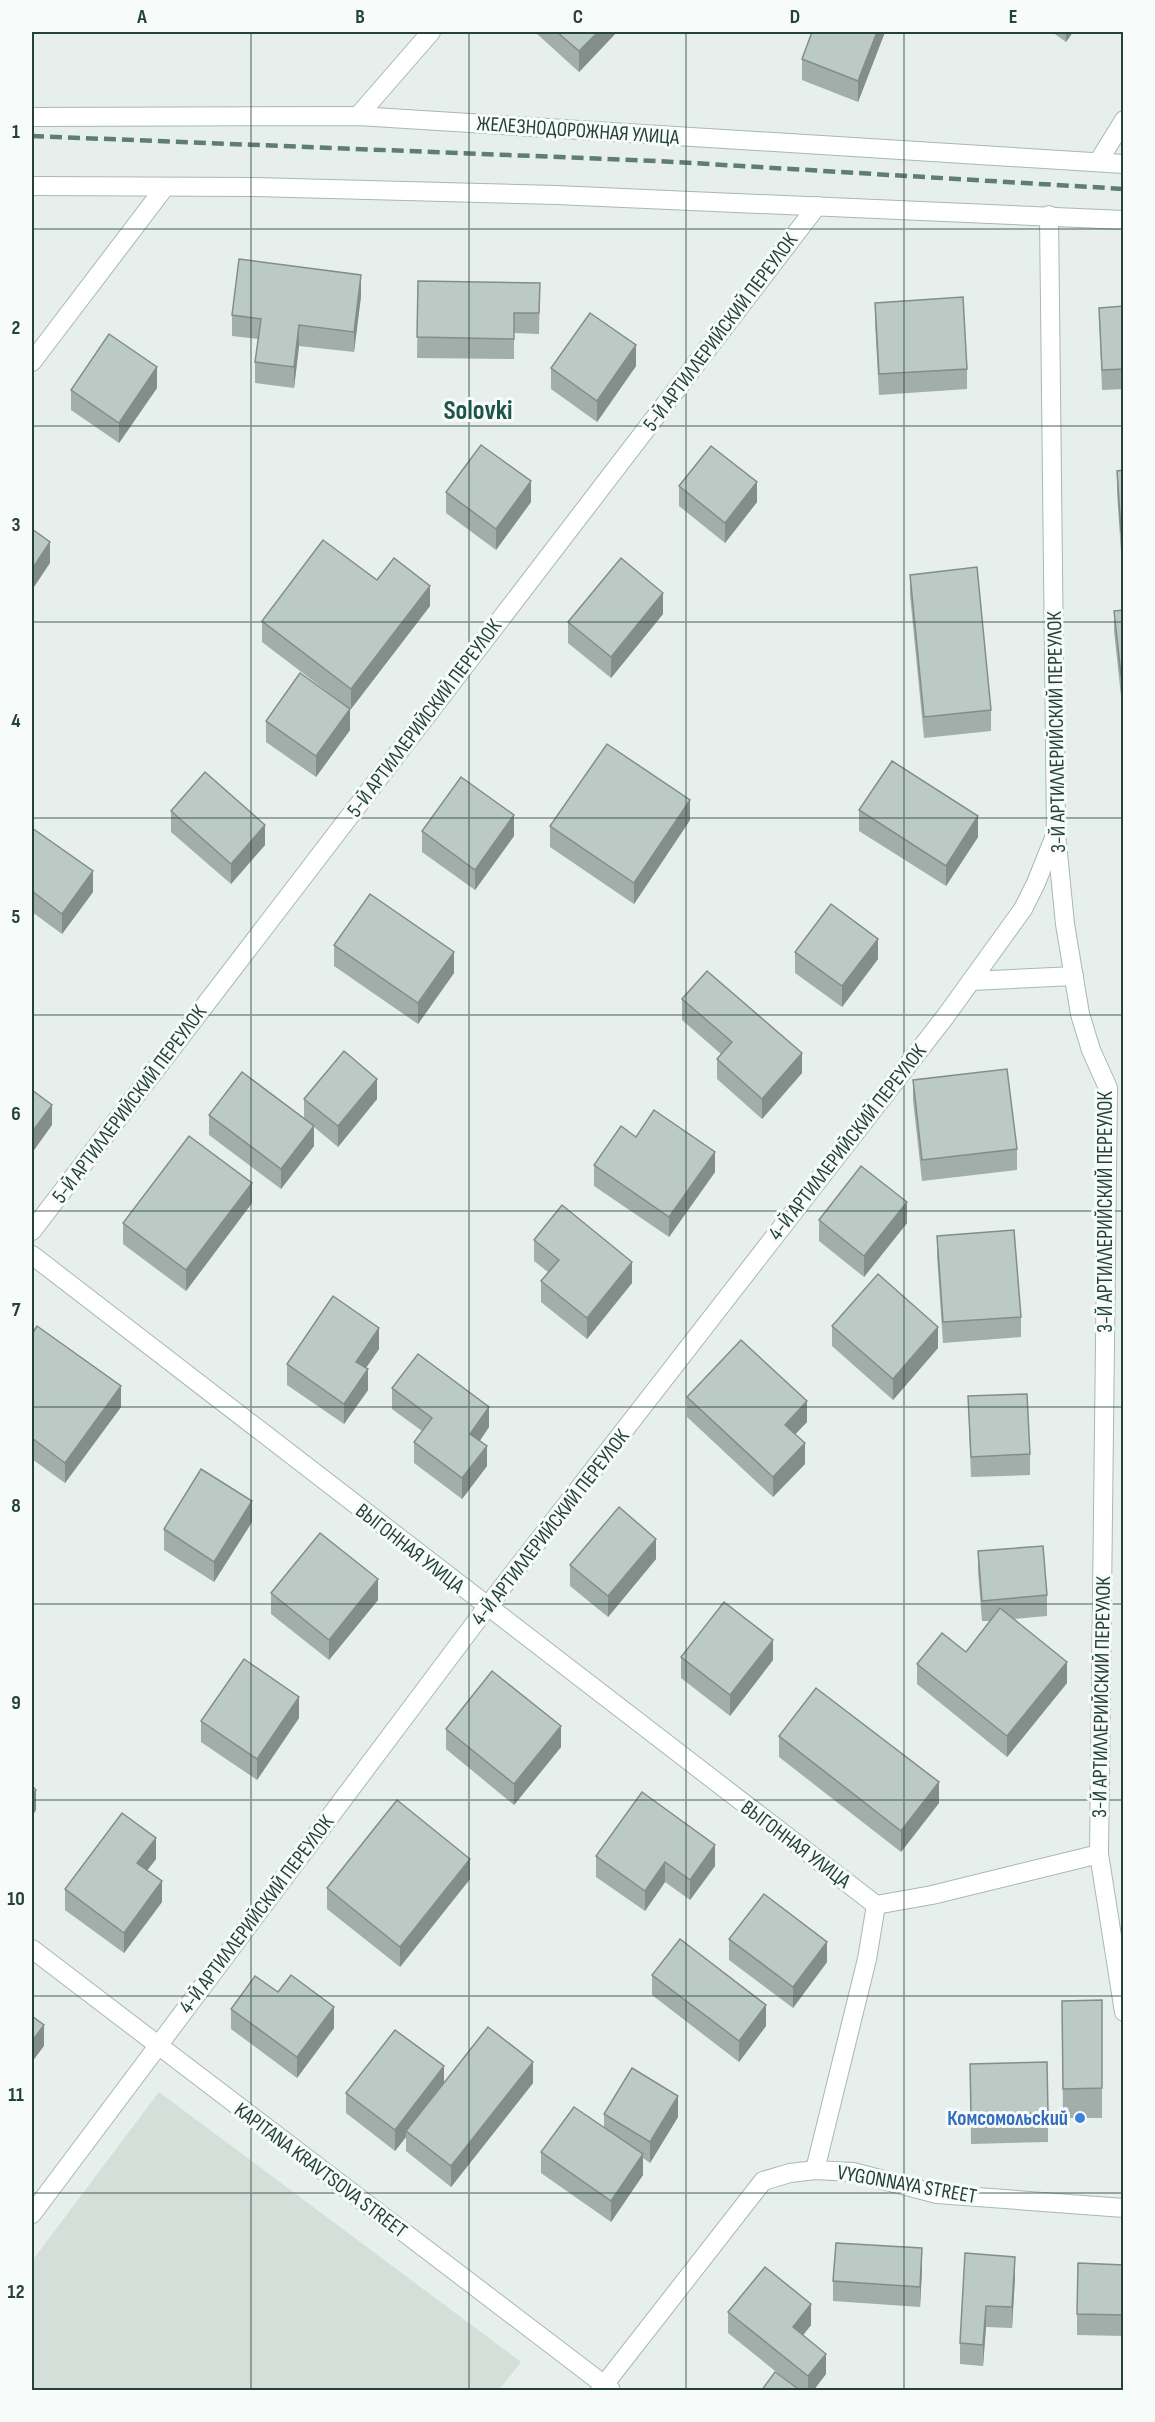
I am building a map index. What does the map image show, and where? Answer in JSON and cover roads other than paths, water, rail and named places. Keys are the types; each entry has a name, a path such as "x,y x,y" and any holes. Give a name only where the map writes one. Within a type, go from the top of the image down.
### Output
{"street":[{"path":"358,116 431,32"},
{"name":"ЖЕЛЕЗНОДОРОЖНАЯ УЛИЦА","path":"32,117 358,116 1124,164"},
{"path":"1098,162 1124,120"},
{"path":"32,186 556,195 1124,220"},
{"path":"32,362 165,187"},
{"name":"5-Й АРТИЛЛЕРИЙСКИЙ ПЕРЕУЛОК","path":"32,1231 818,206"},
{"name":"3-Й АРТИЛЛЕРИЙСКИЙ ПЕРЕУЛОК","path":"1048,215 1056,833 1059,880 1085,1032 1116,1088 1099,1854 1124,2012"},
{"name":"4-Й АРТИЛЛЕРИЙСКИЙ ПЕРЕУЛОК","path":"32,2214 487,1607 971,981 1023,909 1056,833"},
{"path":"971,981 1074,976"},
{"name":"ВЫГОННАЯ УЛИЦА","path":"32,1255 876,1905"},
{"path":"815,2170 867,1959 876,1905 932,1895 1099,1854"},
{"name":"KAPITANA KRAVTSOVA STREET","path":"32,1949 605,2389"},
{"name":"VYGONNAYA STREET","path":"605,2389 764,2181 790,2173 815,2170 853,2172 937,2194 1124,2208"}],"railway":[{"path":"32,136 658,161 1124,189"}],"place":[{"name":"Комсомольский","path":"1080,2118"}],"district":[{"name":"Solovki","path":"478,410"}]}
